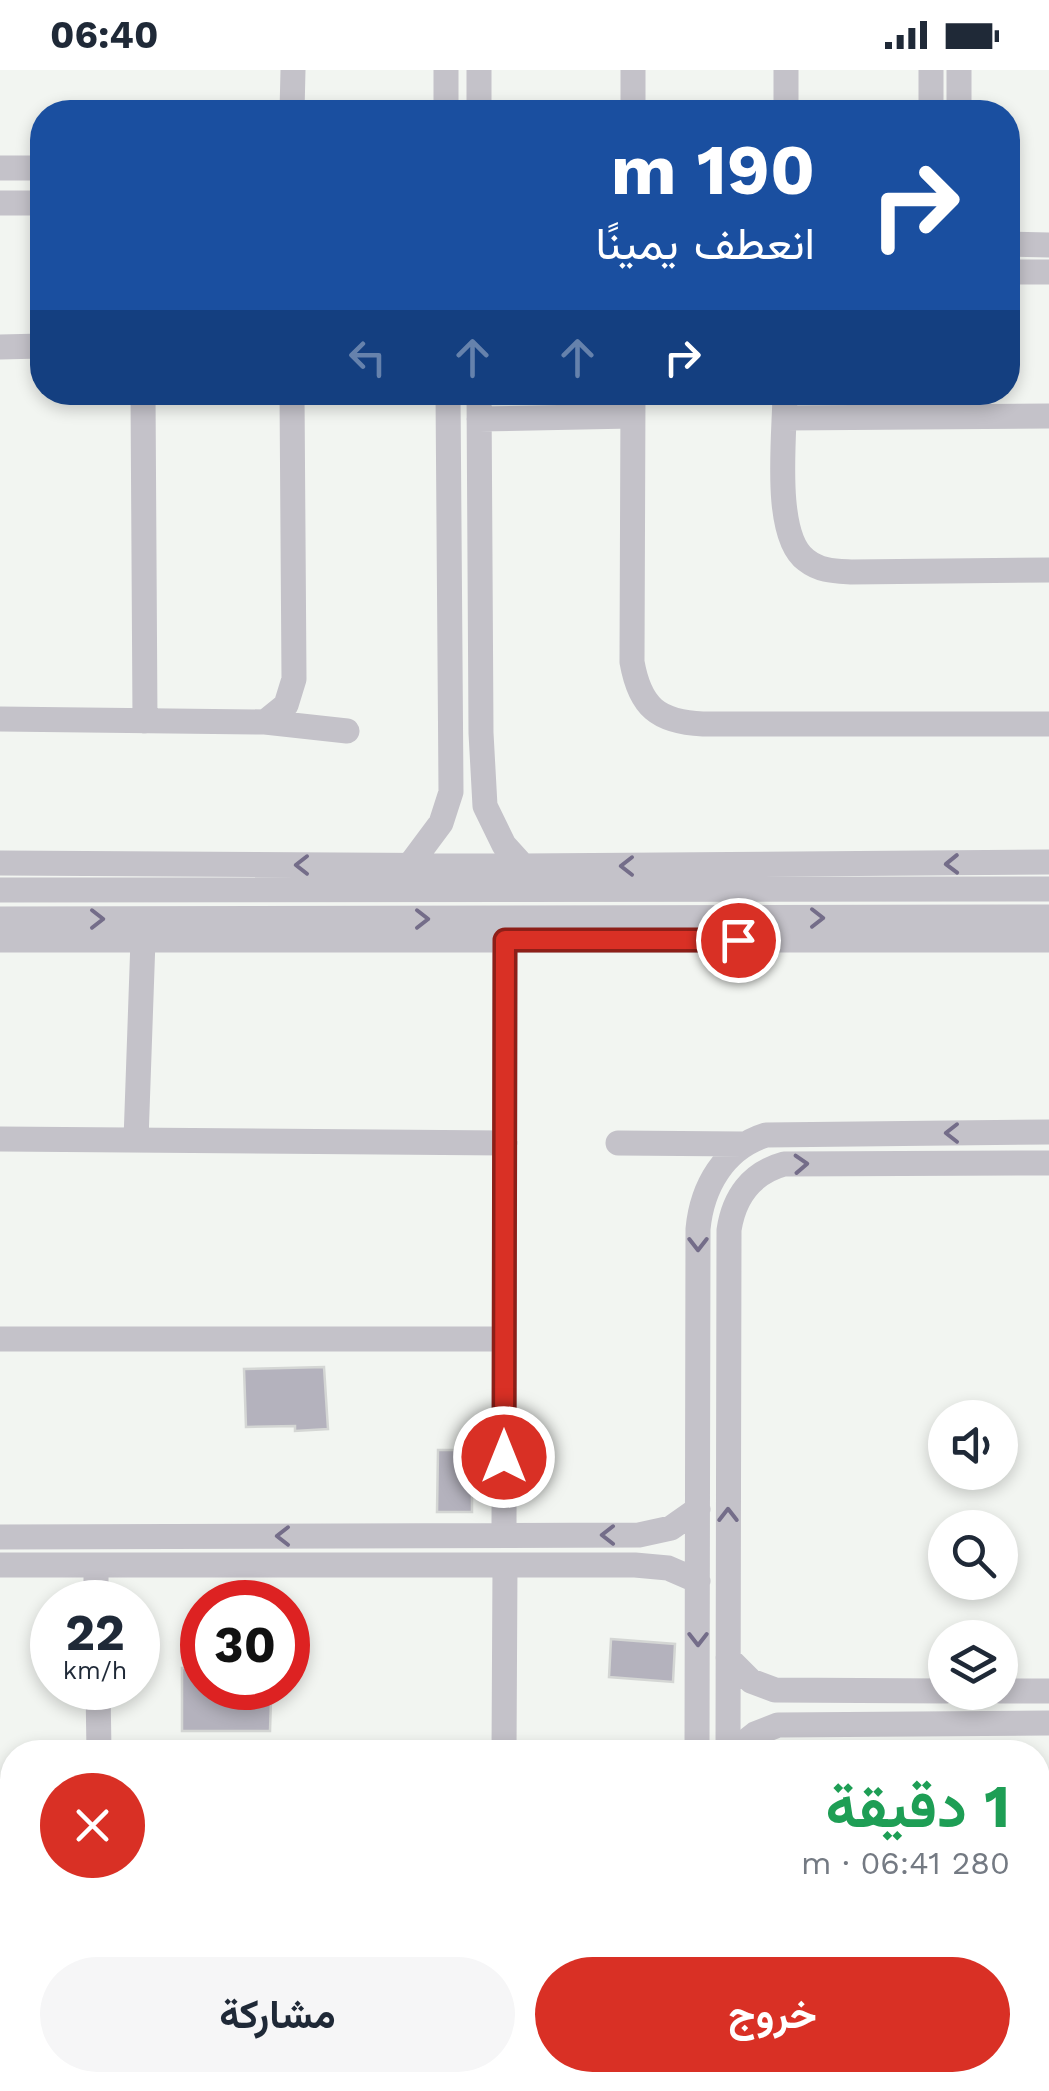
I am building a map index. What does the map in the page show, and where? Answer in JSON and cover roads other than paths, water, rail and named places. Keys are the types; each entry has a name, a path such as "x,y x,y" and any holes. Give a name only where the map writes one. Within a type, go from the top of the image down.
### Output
{"street":[{"path":"292,70 292,100"},
{"path":"446,70 446,100"},
{"path":"479,70 479,100"},
{"path":"633,70 633,100"},
{"path":"786,70 786,100"},
{"path":"931,70 931,100"},
{"path":"959,70 959,100"},
{"path":"0,168 30,168"},
{"path":"0,203 30,203"},
{"path":"1020,244 1049,245"},
{"path":"1020,272 1049,272"},
{"path":"0,346 30,346"},
{"path":"142,405 145,721"},
{"path":"265,722 286,705 294,678 292,405"},
{"path":"409,866 432,839 451,792 448,405"},
{"path":"479,405 485,806 496,832 523,866"},
{"path":"479,419 622,405"},
{"path":"632,405 632,662 636,688 652,710 676,723 703,724 1049,724"},
{"path":"1049,416 785,405 784,514 789,538 803,559 826,571 1049,570"},
{"path":"0,719 265,722 347,732"},
{"path":"451,737 481,733"},
{"path":"0,863 523,866 1049,862"},
{"path":"0,890 1049,890"},
{"path":"0,940 143,940 260,930 1049,918"},
{"path":"0,919 505,940 1049,940"},
{"path":"136,1140 143,940"},
{"path":"504,1535 505,940"},
{"path":"618,1143 744,1144 777,1134 1049,1132"},
{"path":"0,1139 505,1143"},
{"path":"698,1740 700,1214 715,1174 744,1144"},
{"path":"730,1740 729,1230 741,1193 759,1174 797,1163 1049,1164"},
{"path":"0,1339 504,1340"},
{"path":"0,1537 650,1534 671,1528 698,1509"},
{"path":"650,1534 657,1547 652,1565"},
{"path":"504,1740 505,1564"},
{"path":"0,1565 652,1565 698,1581"},
{"path":"96,1565 96,1580"},
{"path":"728,1658 751,1681 775,1690 928,1690"},
{"path":"775,1690 768,1710 778,1725"},
{"path":"1018,1691 1049,1691"},
{"path":"98,1710 99,1740"},
{"path":"747,1740 778,1725 1049,1723"}]}
